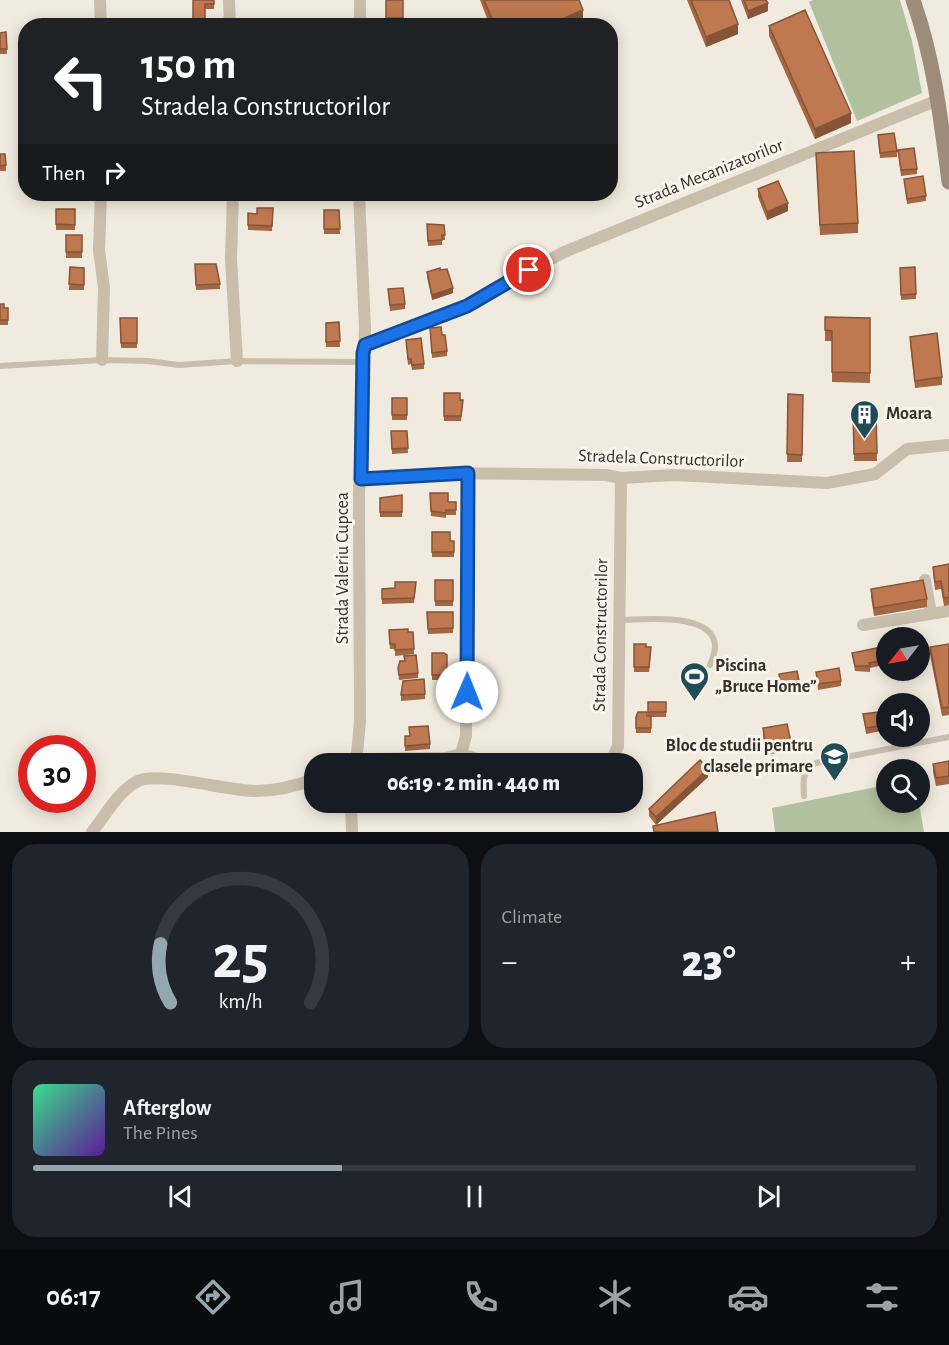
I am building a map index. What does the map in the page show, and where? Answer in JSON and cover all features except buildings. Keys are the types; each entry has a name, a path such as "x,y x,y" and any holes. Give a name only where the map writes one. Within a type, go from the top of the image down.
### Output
{"street":[{"path":"100,0 101,18"},
{"path":"229,0 230,18"},
{"path":"360,0 360,18"},
{"path":"913,0 927,42 938,100 949,182"},
{"name":"Strada Mecanizatorilor","path":"365,345 467,306 564,252 938,100"},
{"path":"101,201 99,250 105,288 102,360"},
{"path":"233,201 231,259 237,361"},
{"name":"Strada Valeriu Cupcea","path":"357,753 360,721 362,362 365,345 359,201"},
{"name":"Stradela Constructorilor","path":"361,479 468,473 606,475 621,478 675,475 808,484 847,482 875,474 907,449 949,445"},
{"path":"461,753 466,736 468,473"},
{"name":"Strada Constructorilor","path":"616,753 621,478"},
{"path":"925,580 931,614"},
{"path":"863,625 949,611"},
{"path":"92,832 128,787 152,776 213,787 255,791 278,790 304,783"},
{"path":"351,813 352,832"}],"lane":[{"path":"0,366 102,360 148,361 179,365 237,361 362,362"},
{"path":"620,620 673,620 700,625 711,636 715,646 710,665"},
{"path":"804,796 803,778 807,769 816,763 949,737"}],"green space":[{"path":"813,0 900,0 912,41 922,93 857,121 809,2"},
{"path":"876,787 876,813 921,813 924,832 775,832 772,808"}],"place":[{"name":"Moara","path":"865,440"},
{"name":"Piscina „Bruce Home”","path":"694,702"},
{"name":"Bloc de studii pentru clasele primare","path":"834,782"}],"route":[{"path":"467,692 468,473 448,472 361,479 363,353 365,345 467,306 529,270"}]}
